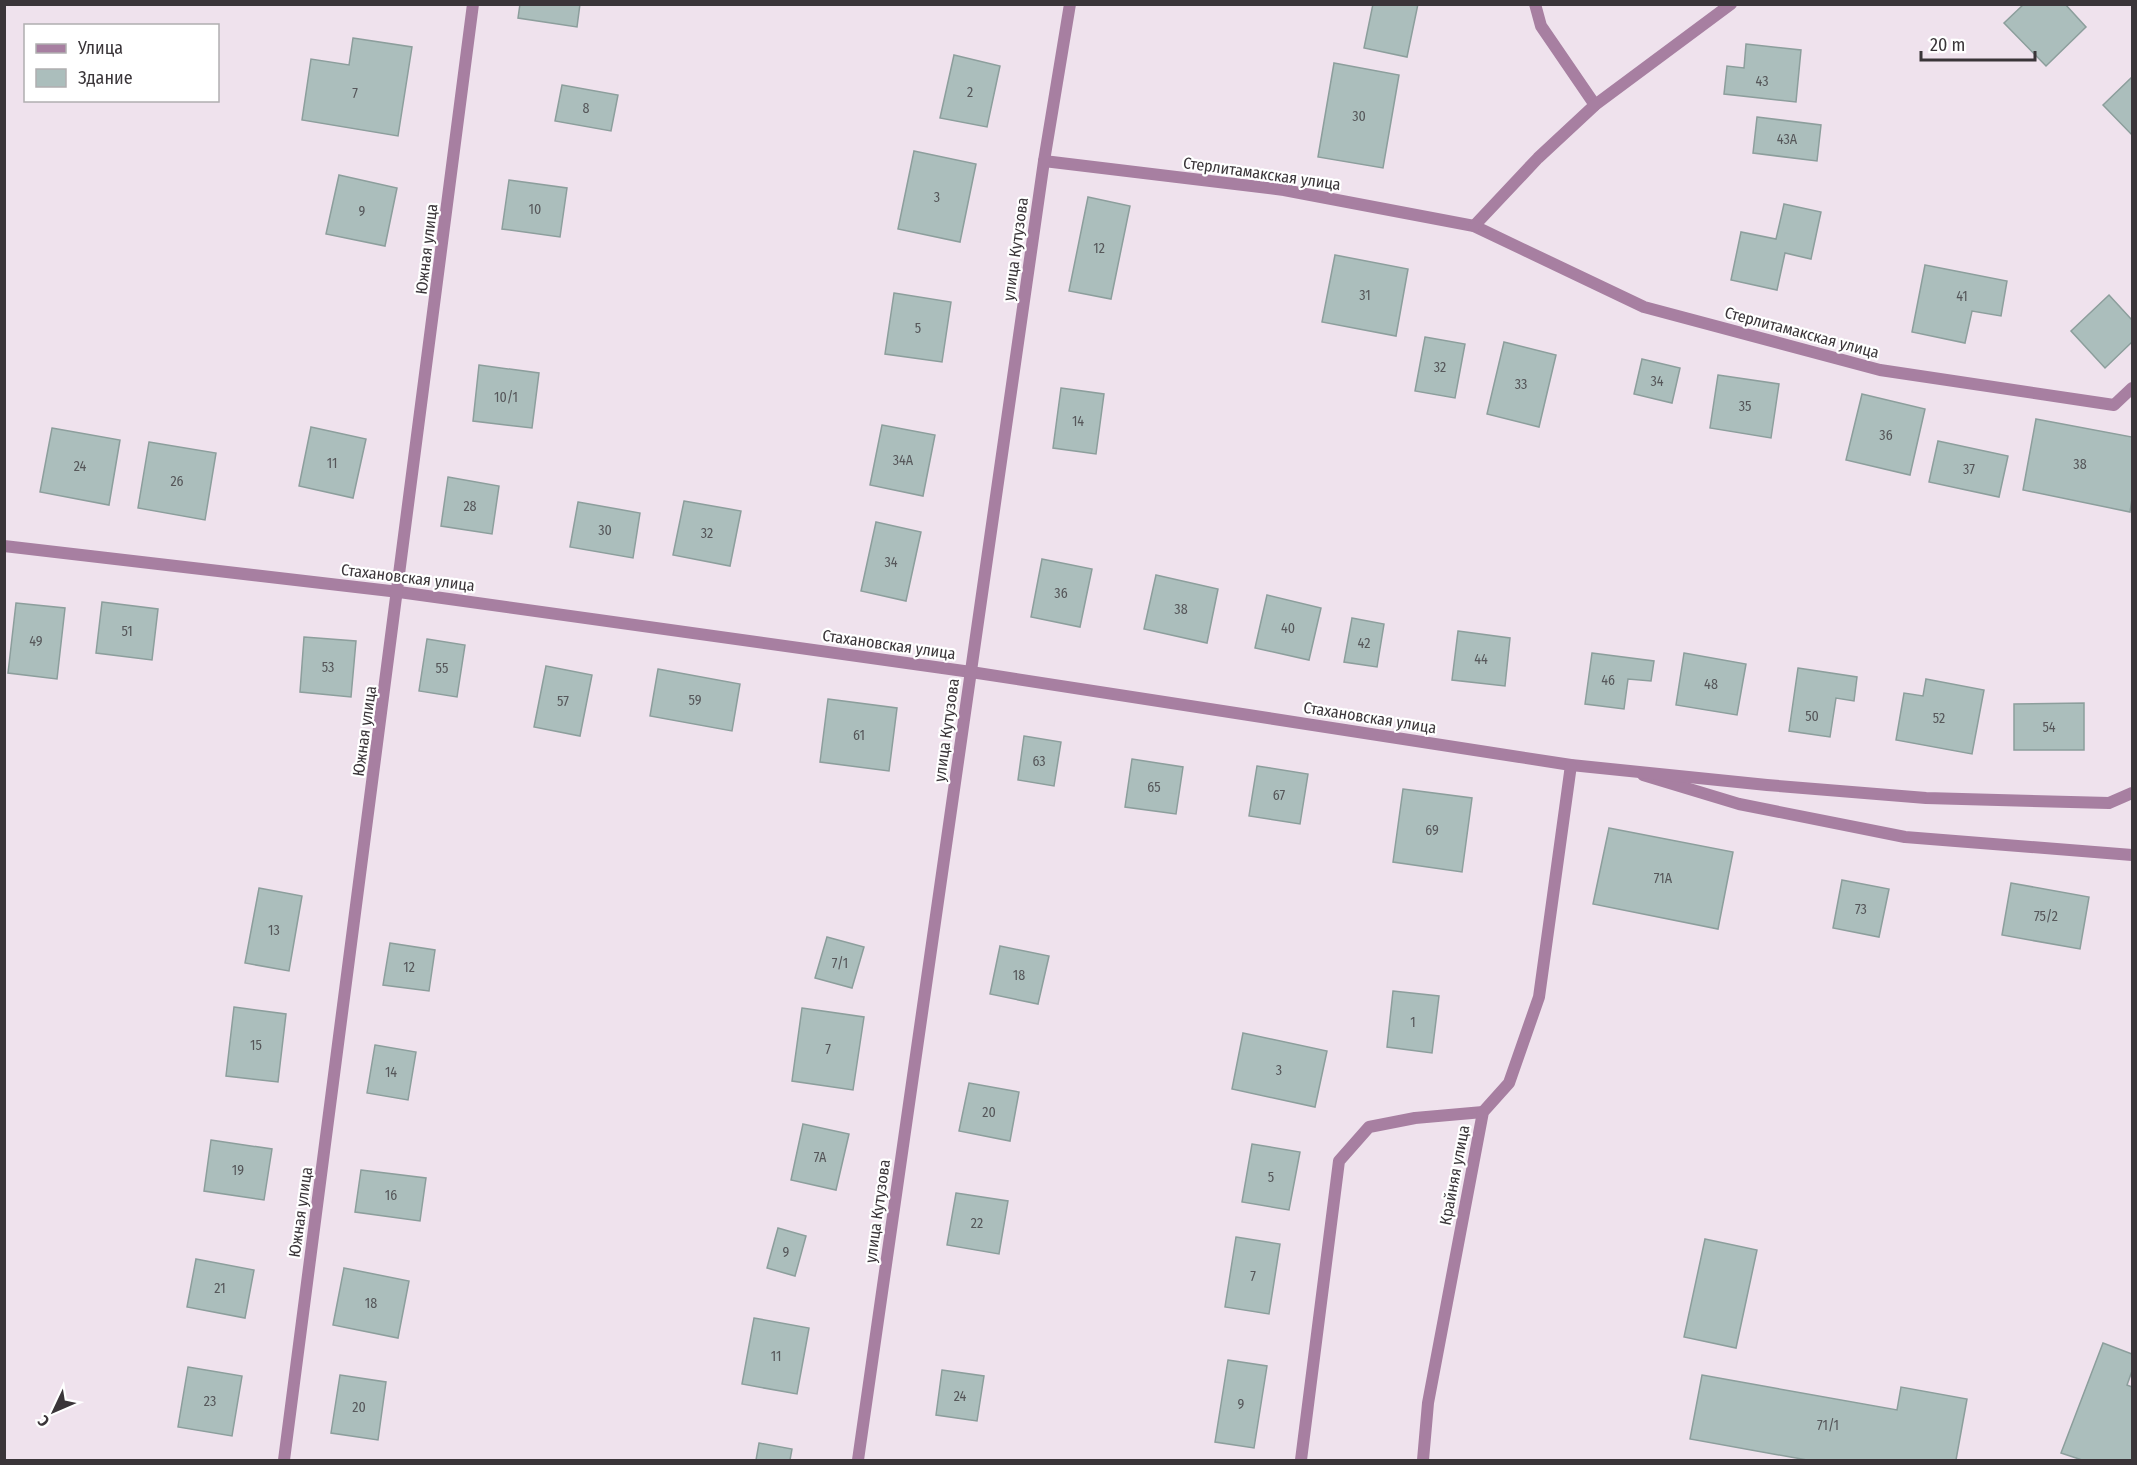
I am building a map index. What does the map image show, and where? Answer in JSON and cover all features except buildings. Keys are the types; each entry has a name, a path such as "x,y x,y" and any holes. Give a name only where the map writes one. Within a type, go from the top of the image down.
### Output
{"street":[{"name":"Южная улица","path":"284,1461 399,592 473,4"},
{"name":"улица Кутузова","path":"858,1461 1044,161 1070,4"},
{"path":"1535,4 1541,26 1595,105"},
{"path":"1474,226 1538,158 1595,105 1731,4"},
{"name":"Стерлитамакская улица","path":"1044,161 1284,190 1474,226 1644,306 1880,370 2114,405 2133,388"},
{"name":"Стахановская улица","path":"4,546 399,592 971,672 1571,765 1631,772 1926,798 2109,803 2133,793"},
{"name":"Крайняя улица","path":"1423,1461 1428,1403 1483,1112 1509,1083 1539,997 1571,765"},
{"path":"1631,772 1739,804 1905,837 2106,855 2133,855"},
{"path":"1301,1461 1339,1161 1369,1126 1415,1118 1483,1112"}]}
